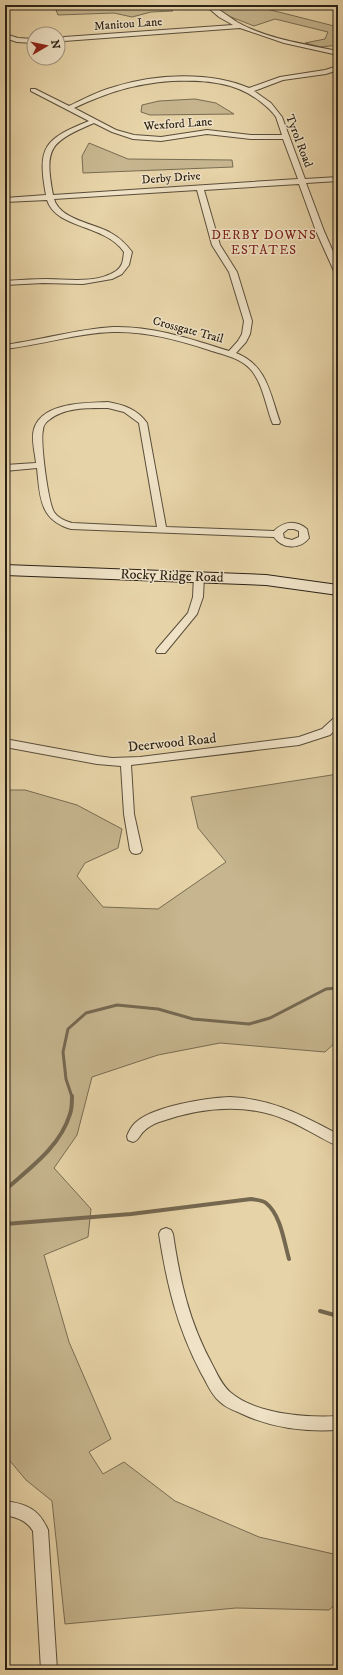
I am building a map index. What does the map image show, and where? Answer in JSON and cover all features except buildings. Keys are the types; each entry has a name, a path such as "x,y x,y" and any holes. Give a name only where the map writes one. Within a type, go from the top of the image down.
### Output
{"main road":[{"name":"Rocky Ridge Road","path":"5,570 199,576 290,582 338,590"}],"street":[{"path":"208,5 218,14 242,26 284,41 338,53"},
{"name":"Manitou Lane","path":"66,39 242,26"},
{"path":"5,36 17,40 26,41"},
{"path":"248,91 282,78 336,70"},
{"name":"Tyrol Road","path":"69,108 113,89 149,82 211,79 227,82 248,91 272,107 279,117 320,231 338,271"},
{"name":"Wexford Lane","path":"33,90 121,134 146,139 166,138 207,132 251,137 286,137"},
{"path":"5,283 99,281 118,272 127,261 128,252 120,241 63,216 54,209 50,197 45,162 48,150 62,136 94,121"},
{"name":"Derby Drive","path":"5,200 338,179"},
{"path":"200,187 216,245 233,272 248,321 246,334 242,342 230,354"},
{"name":"Crossgate Trail","path":"5,347 45,342 98,331 137,330 180,338 230,354 244,360 254,368 261,379 276,422"},
{"path":"162,530 143,423 132,411 126,408 108,405 67,410 52,414 45,419 38,430 46,505 53,517 58,521 71,526 79,527 162,530 278,534"},
{"path":"5,462 41,462"},
{"path":"5,468 41,462"},
{"path":"161,651 192,614 198,597 199,576"},
{"name":"Deerwood Road","path":"5,743 91,759 126,762 212,753 299,741 326,732 338,721"},
{"path":"126,762 129,814 136,850"},
{"path":"133,1136 141,1124 150,1119 201,1104 231,1102 260,1105 274,1109 288,1114 338,1140"},
{"path":"166,1234 180,1310 197,1353 216,1385 225,1396 236,1404 290,1423 338,1423"},
{"path":"5,1508 25,1511 34,1519 40,1530 49,1670"}],"shaded area":[{"path":"54,5 167,5 173,11 151,12 132,17 114,13 58,15"},
{"path":"214,5 251,5 338,27 338,45 321,47 305,43 325,39 328,32 275,19 254,26 226,15"},
{"path":"195,99 216,103 234,114 150,115 141,112 142,105 159,101"},
{"path":"89,143 128,159 232,160 233,167 83,173 82,156"},
{"path":"338,774 338,1040 325,1052 220,1043 158,1055 92,1077 77,1135 54,1168 91,1209 88,1237 44,1255 69,1342 111,1439 89,1452 103,1474 124,1462 175,1501 259,1537 338,1555 338,1602 329,1610 236,1608 65,1624 52,1501 26,1480 5,1455 5,790 25,790 77,805 122,829 118,848 85,863 77,876 103,907 158,909 226,862 198,828 191,797"}],"waterway":[{"path":"72,1097 66,1079 63,1052 68,1029 86,1013 117,1005 158,1009 193,1019 249,1024 270,1018 326,989 338,988"},
{"path":"5,1190 52,1147 65,1126 71,1112 72,1097"},
{"path":"5,1224 131,1214 251,1199 266,1203 275,1214 279,1222 289,1259"},
{"path":"320,1311 338,1316"}],"district":[{"name":"DERBY DOWNS ESTATES","path":"264,242"}]}
